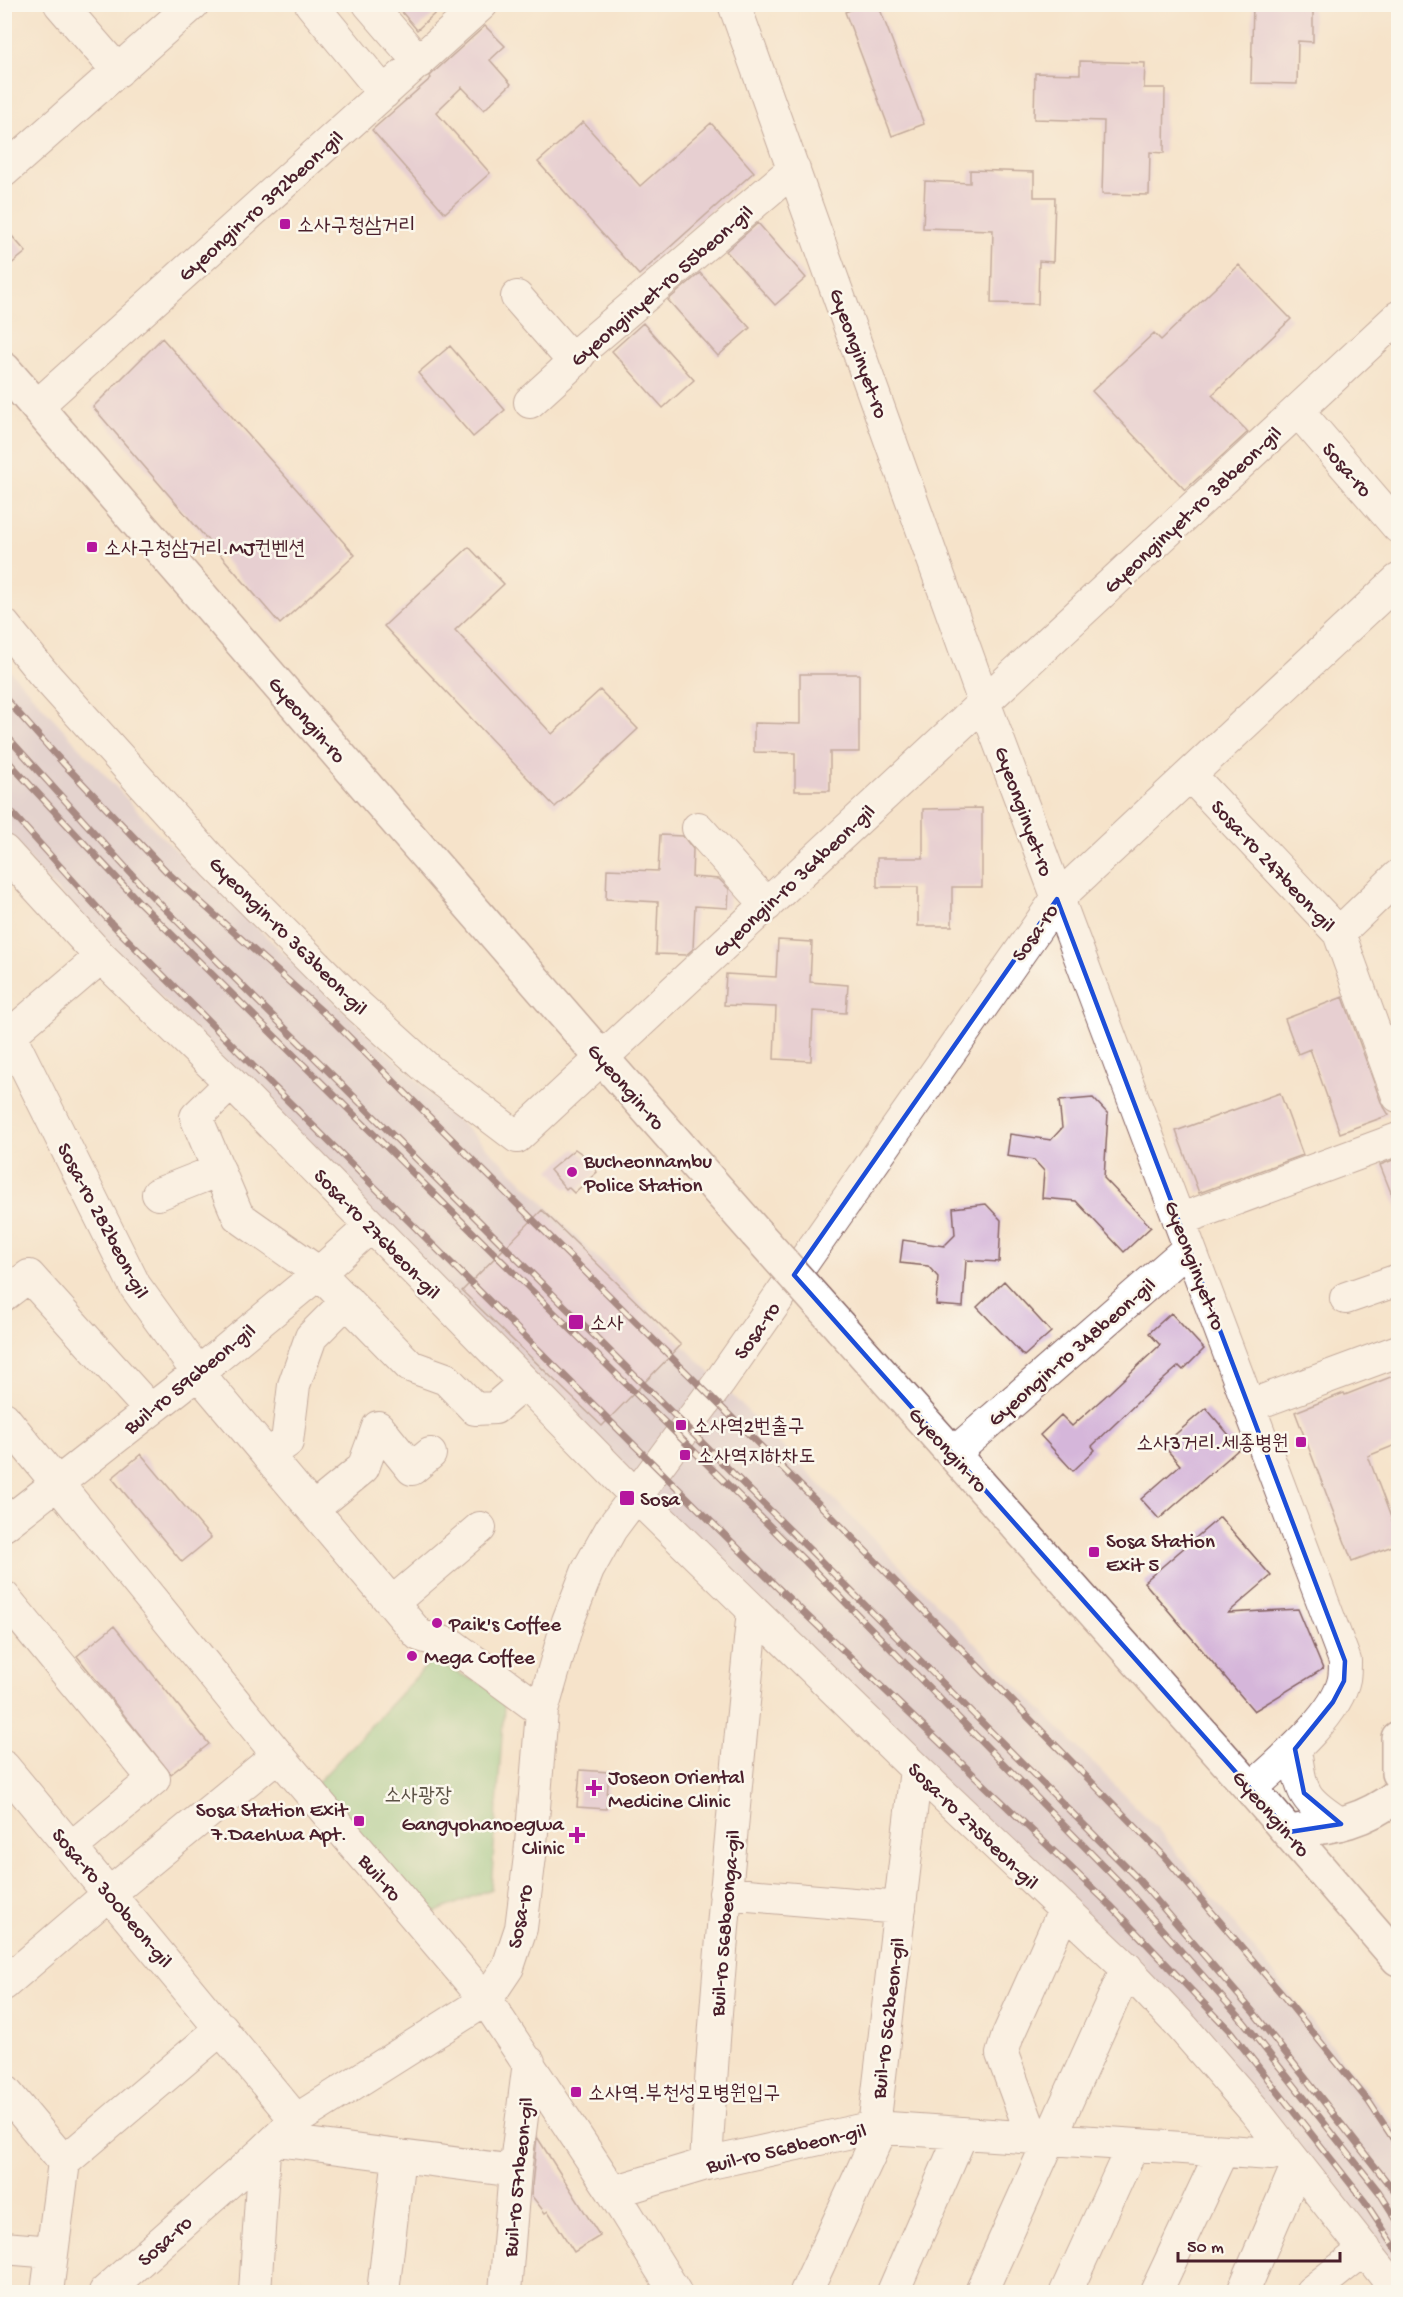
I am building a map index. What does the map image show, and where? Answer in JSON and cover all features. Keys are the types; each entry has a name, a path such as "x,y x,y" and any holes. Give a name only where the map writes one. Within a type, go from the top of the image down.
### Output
{"main road":[{"name":"Gyeongin-ro","path":"4,369 602,1058 1289,1832 1398,1959"},
{"path":"1398,1738 1398,1773"},
{"path":"1289,1832 1357,1820 1380,1809 1398,1795"}],"street":[{"path":"60,4 118,70"},
{"path":"4,171 193,4"},
{"path":"311,4 384,93"},
{"path":"369,4 419,62"},
{"name":"Gyeongin-ro 392beon-gil","path":"37,406 482,4"},
{"name":"Gyeonginyet-ro","path":"734,4 984,702 1345,1660 1344,1681 1317,1726 1251,1789"},
{"name":"Gyeonginyet-ro 55beon-gil","path":"530,402 574,362 584,348 794,169"},
{"path":"517,297 574,362"},
{"name":"Gyeonginyet-ro 38beon-gil","path":"984,702 1398,317"},
{"name":"Sosa-ro","path":"1298,411 1398,527"},
{"name":"Sosa-ro","path":"105,2292 279,2137 486,2000 508,1967 521,1928 531,1846 542,1711 568,1621 588,1570 611,1529 719,1383 1057,899 1398,580"},
{"name":"Gyeongin-ro 363beon-gil","path":"4,625 42,672 216,865 346,995 430,1071 517,1137 602,1058"},
{"name":"Gyeongin-ro 364beon-gil","path":"602,1058 984,702"},
{"name":"Sosa-ro 247beon-gil","path":"1190,775 1340,933 1398,1096"},
{"path":"698,828 767,905"},
{"name":"Sosa-ro 276beon-gil","path":"4,850 100,957 231,1083 636,1496"},
{"path":"1340,933 1398,876"},
{"path":"6,1035 100,957"},
{"name":"Sosa-ro 282beon-gil","path":"6,1035 135,1286 198,1373 419,1635 452,1645 542,1711"},
{"path":"231,1083 196,1117 238,1216 319,1273 410,1366 446,1379 475,1409 495,1408 524,1383"},
{"path":"1184,1234 1398,1139"},
{"path":"158,1194 219,1170"},
{"name":"Buil-ro 596beon-gil","path":"57,1482 198,1373 319,1273 371,1226"},
{"name":"Gyeongin-ro 348beon-gil","path":"953,1454 1184,1234"},
{"path":"4,1295 29,1276 150,1410"},
{"path":"1346,1298 1398,1280"},
{"path":"267,1455 287,1442 294,1385 311,1337 347,1301"},
{"path":"1249,1406 1398,1351"},
{"name":"Buil-ro","path":"4,1418 278,1755 486,2000 529,2062 675,2292"},
{"path":"313,1509 363,1468 378,1427 412,1469 430,1454"},
{"path":"4,1525 57,1482"},
{"name":"Sosa-ro 275beon-gil","path":"636,1496 916,1769 1127,1968 1254,2110 1398,2292"},
{"path":"392,1603 480,1528"},
{"path":"4,1597 154,1779 72,1847"},
{"name":"Buil-ro 568beonga-gil","path":"706,2164 725,1893 753,1610"},
{"path":"1294,1749 1304,1792 1319,1809 1341,1824"},
{"path":"4,1984 110,1893 278,1755"},
{"name":"Sosa-ro 300beon-gil","path":"4,1767 222,2028 279,2137"},
{"name":"Buil-ro 562beon-gil","path":"806,2292 878,2128 916,1769"},
{"name":"Buil-ro 562beon-gil","path":"725,1893 900,1908"},
{"path":"1041,2138 1002,2054 1008,2035 1064,1910"},
{"path":"981,2292 1041,2138 1127,1968"},
{"path":"47,2292 64,2162 222,2028"},
{"name":"Buil-ro 571beon-gil","path":"505,2292 515,2171 529,2062"},
{"path":"4,2090 64,2162"},
{"name":"Buil-ro 568beon-gil","path":"613,2192 706,2164 878,2128 1271,2154 1291,2158"},
{"path":"893,2292 962,2133"},
{"path":"255,2292 279,2137 515,2171"},
{"path":"1066,2292 1133,2145"},
{"path":"1156,2292 1222,2151"},
{"path":"383,2292 399,2156"},
{"path":"1243,2292 1291,2158"},
{"path":"4,2248 52,2252"},
{"path":"1311,2292 1365,2249"}],"highlighted area":[{"path":"1057,899 1345,1661 1344,1681 1333,1702 1295,1749 1304,1793 1341,1824 1289,1832 794,1275"}],"shaded area":[{"path":"4,664 158,833 521,1180 1157,1828 1398,2129 1398,2288 1204,2041 742,1592 38,871 5,830"}],"green space":[{"name":"소사광장","path":"431,1661 505,1694 491,1889 417,1920 309,1792"}],"building":[{"path":"395,4 445,4 417,30"},
{"path":"865,4 878,4 924,124 892,136 845,12"},
{"path":"1253,4 1313,4 1313,42 1298,41 1297,84 1251,83"},
{"path":"485,26 505,46 490,60 511,84 484,110 462,87 436,112 490,173 445,213 372,130"},
{"path":"1080,61 1145,63 1144,88 1165,88 1164,153 1150,152 1149,195 1102,194 1104,121 1034,119 1035,73 1080,74"},
{"path":"583,122 640,186 711,123 754,172 639,275 538,162"},
{"path":"970,170 1034,172 1034,197 1055,197 1053,262 1039,261 1038,304 991,303 993,230 923,228 925,181 970,183"},
{"path":"758,223 806,278 775,305 726,251"},
{"path":"4,227 26,252 4,270"},
{"path":"1239,265 1291,319 1212,395 1248,432 1185,490 1092,391 1154,333 1161,340"},
{"path":"700,273 750,328 718,356 668,300"},
{"path":"643,323 694,380 663,408 612,351"},
{"path":"162,338 355,555 280,624 93,407"},
{"path":"450,346 505,410 473,437 418,373"},
{"path":"469,547 504,584 455,630 552,734 600,690 638,729 555,807 384,626"},
{"path":"800,674 859,674 859,752 830,752 830,791 795,791 795,753 754,752 754,723 800,724"},
{"path":"982,808 982,887 952,887 952,926 918,926 918,887 877,887 877,858 923,858 923,809"},
{"path":"660,835 683,836 693,849 692,877 719,879 729,889 728,908 695,906 693,949 686,955 656,954 658,902 606,899 607,869 658,871"},
{"path":"778,940 812,942 810,982 848,985 846,1013 813,1011 811,1061 774,1059 776,1007 724,1005 726,974 776,977"},
{"path":"1343,997 1381,1102 1389,1115 1340,1133 1310,1049 1298,1054 1285,1019"},
{"path":"1280,1093 1303,1155 1199,1193 1176,1131"},
{"path":"1093,1098 1108,1114 1104,1178 1151,1227 1124,1252 1076,1201 1042,1198 1044,1171 1034,1160 1007,1156 1010,1134 1051,1140 1062,1128 1059,1101"},
{"path":"575,1149 589,1159 597,1172 574,1193 568,1187 566,1189 550,1170"},
{"path":"1398,1158 1398,1210 1380,1165"},
{"path":"986,1204 1001,1220 999,1262 966,1260 963,1307 936,1305 938,1277 928,1266 900,1263 903,1240 944,1246 955,1235 953,1208"},
{"path":"542,1210 681,1345 602,1426 462,1291"},
{"path":"1004,1281 1051,1332 1024,1356 977,1307"},
{"path":"1171,1313 1204,1349 1183,1370 1179,1366 1141,1399 1092,1446 1095,1450 1073,1471 1040,1435 1061,1415 1072,1426 1110,1392 1160,1345 1149,1333"},
{"path":"1398,1374 1398,1444 1368,1456 1398,1536 1398,1544 1352,1561 1295,1412"},
{"path":"1206,1408 1240,1448 1159,1519 1141,1499 1180,1465 1163,1445"},
{"path":"141,1454 211,1538 182,1562 112,1478"},
{"path":"1220,1517 1271,1576 1228,1613 1298,1609 1323,1669 1254,1711 1144,1582"},
{"path":"114,1626 209,1744 171,1774 77,1656"},
{"path":"580,1770 609,1772 606,1809 577,1807"},
{"path":"537,2137 600,2236 574,2252 548,2211 545,2213 531,2195"}],"railway":[{"path":"4,697 63,763 167,872 335,1023 841,1526 1164,1856 1280,1992 1369,2102 1398,2146"},
{"path":"4,733 146,890 1138,1879 1254,2013 1398,2196"},
{"path":"4,757 138,901 804,1560 1127,1890 1243,2021 1379,2192 1398,2222"},
{"path":"4,804 113,925 271,1084 776,1586 1110,1905 1230,2031 1365,2202 1398,2252"}],"place":[{"name":"소사구청삼거리","path":"285,224"},
{"name":"소사구청삼거리.MJ컨벤션","path":"92,547"},
{"name":"Bucheonnambu Police Station","path":"572,1172"},
{"name":"소사","path":"576,1322"},
{"name":"소사역2번출구","path":"681,1425"},
{"name":"소사3거리.세종병원","path":"1301,1442"},
{"name":"소사역지하차도","path":"685,1455"},
{"name":"Sosa","path":"627,1498"},
{"name":"Sosa Station Exit 5","path":"1094,1552"},
{"name":"Paik's Coffee","path":"437,1623"},
{"name":"Mega Coffee","path":"412,1656"},
{"name":"Joseon Oriental Medicine Clinic","path":"594,1788"},
{"name":"Sosa Station Exit 7.Daehwa Apt.","path":"359,1821"},
{"name":"Gangyohanoegwa Clinic","path":"577,1835"},
{"name":"소사역.부천성모병원입구","path":"576,2092"}]}
